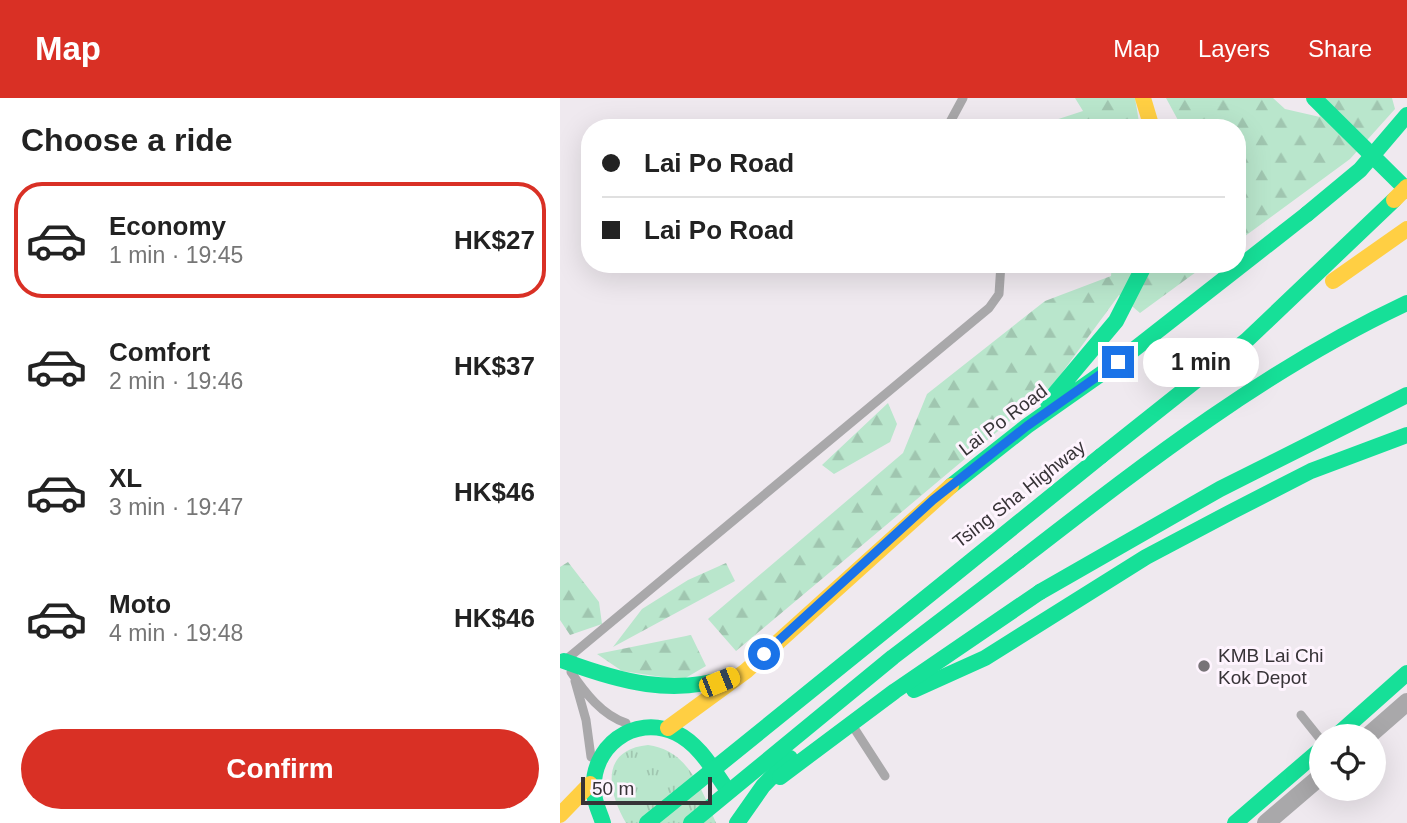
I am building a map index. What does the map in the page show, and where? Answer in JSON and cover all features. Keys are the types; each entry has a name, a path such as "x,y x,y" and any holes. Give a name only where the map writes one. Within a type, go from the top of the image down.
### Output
{"main road":[{"path":"1143,98 1149,119"},
{"path":"1314,98 1407,189"},
{"name":"Lai Po Road","path":"1246,262 1360,170 1407,115"},
{"name":"Tsing Sha Highway","path":"648,823 943,582 1247,340 1407,189"},
{"path":"1247,340 1407,229"},
{"path":"1027,426 1100,345 1129,302 1141,273"},
{"name":"Lai Po Road","path":"668,728 746,671 933,500 1232,273"},
{"path":"691,823 893,657 1174,442 1290,363 1407,303"},
{"path":"719,823 895,691 1052,585 1210,494 1407,396"},
{"path":"737,823 763,786 785,762 812,740 848,720 985,658 1146,557 1233,510 1311,471 1407,435"},
{"path":"562,657 632,684 662,688 701,686 746,671"},
{"path":"1350,724 1407,673"},
{"path":"560,815 591,777 606,743 624,730 635,726 668,728 684,738 710,765 733,803 737,823"},
{"path":"1235,823 1309,759"},
{"path":"591,777 591,800 603,823"}],"street":[{"path":"1382,724 1407,702"},
{"path":"1275,821 1309,788"}],"lane":[{"path":"952,119 963,98"},
{"path":"635,726 612,719 590,698 562,657 989,308 999,294 1000,273"},
{"path":"574,676 586,720 591,777"},
{"path":"1301,715 1309,725"},
{"path":"848,720 885,776"}],"green space":[{"path":"1075,98 1135,98 1138,119 1058,119 1083,111"},
{"path":"1166,98 1273,98 1285,109 1320,117 1312,98 1392,98 1395,109 1350,159 1246,235 1246,119 1177,119"},
{"path":"1111,273 1195,273 1140,313 1119,295 1053,385 736,651 708,619 903,453 927,394 1045,301 1111,276"},
{"path":"888,403 897,424 890,442 834,474 822,465"},
{"path":"568,562 599,602 602,624 570,635 560,620 560,567"},
{"path":"726,563 735,581 613,647 642,609 688,580"},
{"path":"691,635 706,666 682,680 622,671 597,654"},
{"path":"648,745 662,748 684,763 699,786 716,823 626,823 615,798 612,774 621,755"}],"traffic: fast":[{"path":"1314,98 1407,190"},
{"path":"1307,214 1360,170 1407,115"},
{"path":"1101,456 1247,340 1394,200"},
{"path":"1246,262 1307,214"},
{"path":"1048,402 1116,321 1140,273"},
{"path":"951,486 1027,426 1118,362 1232,273"},
{"path":"1019,561 1159,455 1254,389 1354,329 1407,303"},
{"path":"1040,592 1220,489 1407,395"},
{"path":"914,690 985,658 1146,557 1233,511 1311,471 1407,435"},
{"path":"647,823 1101,456"},
{"path":"691,823 893,657 1019,561"},
{"path":"780,777 895,691 1040,592"},
{"path":"564,661 626,680 667,686 709,683 731,677"},
{"path":"1350,724 1407,673"},
{"path":"603,823 594,796 599,761 617,738 630,731 660,728 676,733 692,743 726,788"},
{"path":"737,823 763,786 790,758"},
{"path":"1235,823 1309,759"}],"traffic: slow":[{"path":"1143,98 1149,119"},
{"path":"1394,200 1407,187"},
{"path":"1333,281 1407,229"},
{"path":"668,728 746,671 951,486"},
{"path":"560,815 590,784"}],"place":[{"name":"KMB Lai Chi Kok Depot","path":"1204,666"}],"route":[{"path":"764,654 933,500 1027,426 1118,362"}]}
